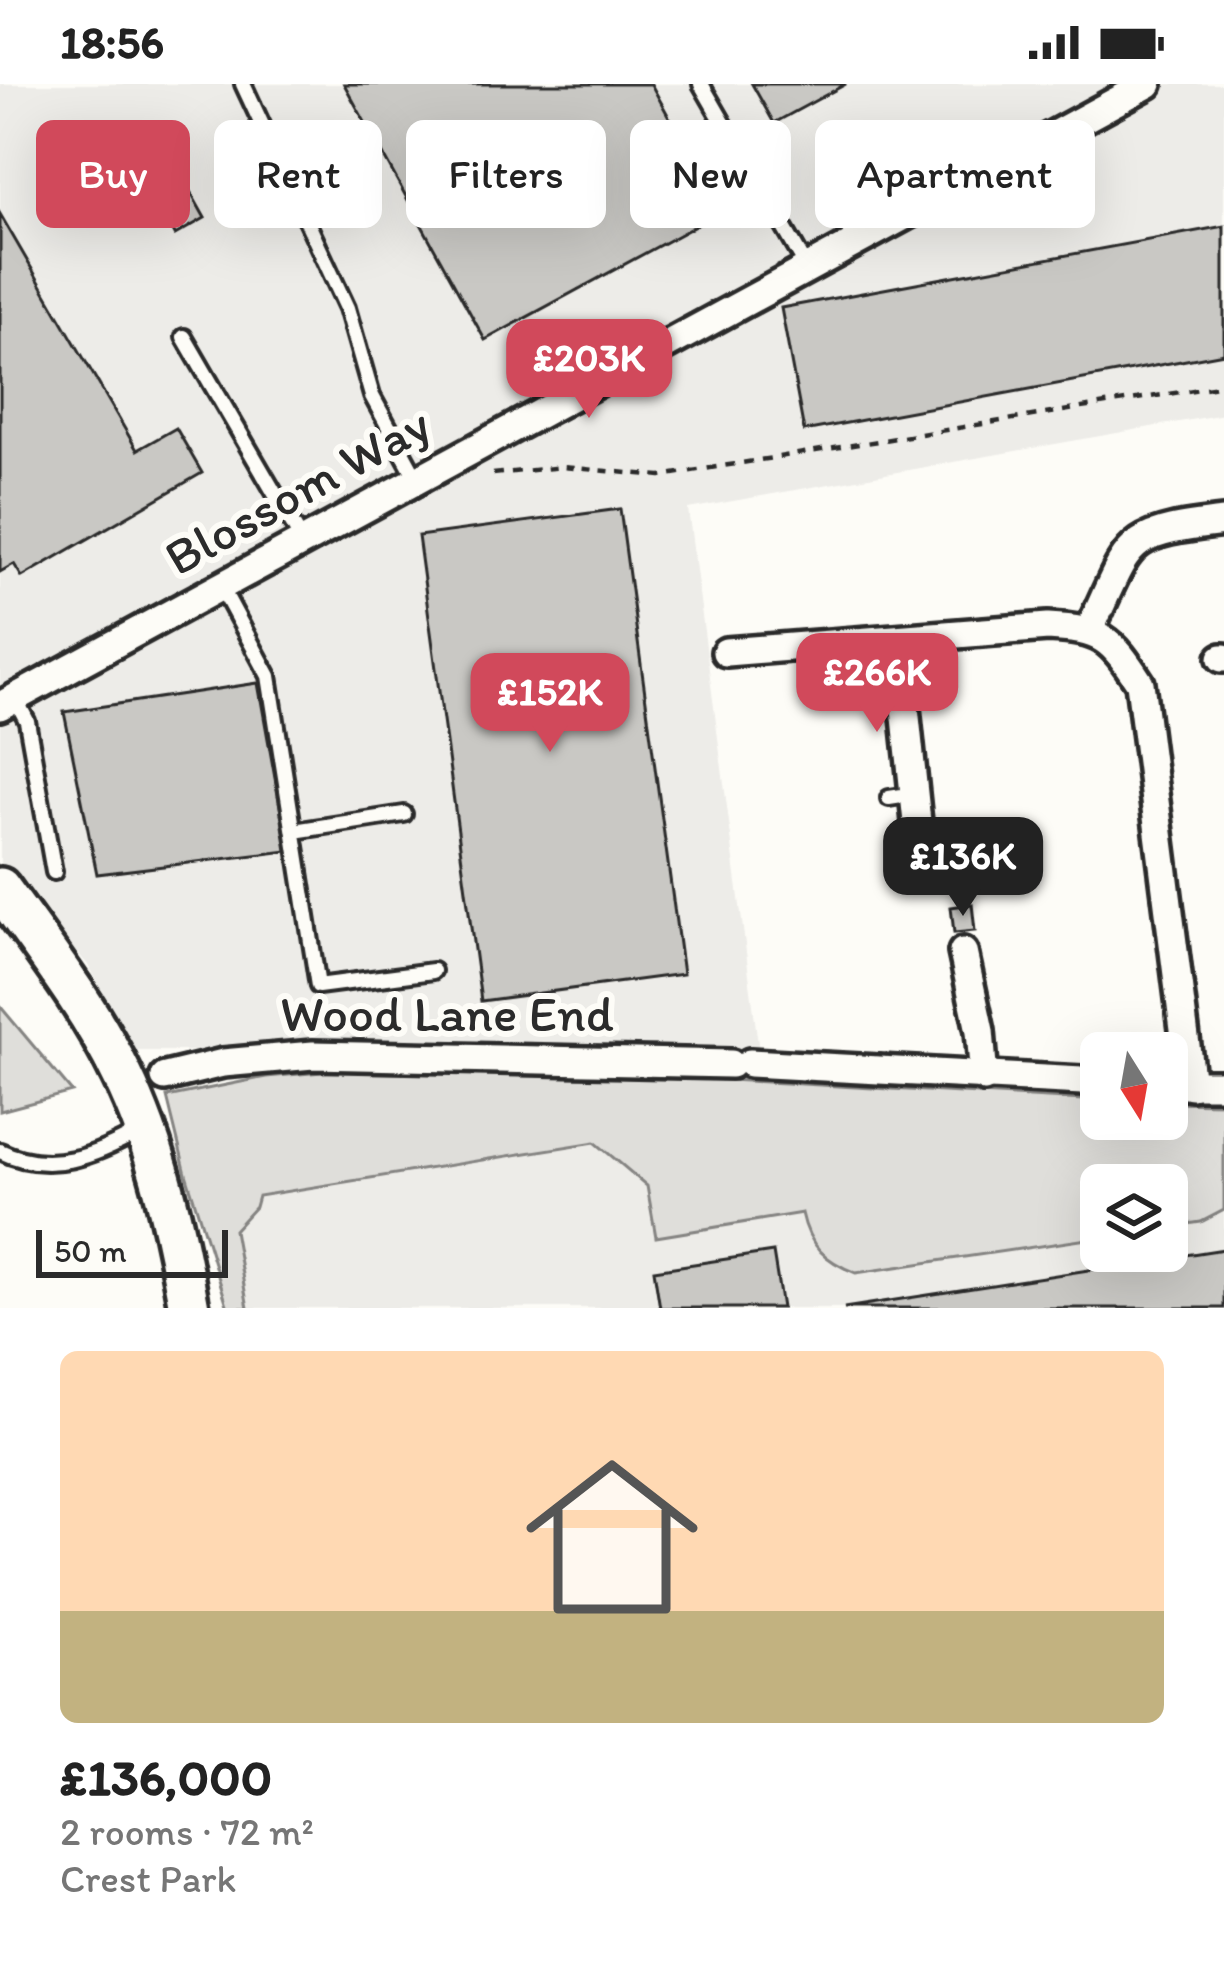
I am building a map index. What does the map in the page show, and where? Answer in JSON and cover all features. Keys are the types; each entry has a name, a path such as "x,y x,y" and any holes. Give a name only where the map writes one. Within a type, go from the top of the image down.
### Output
{"street":[{"name":"Blossom Way","path":"8,702 1148,84"},
{"path":"1090,629 1127,551 1143,536 1224,522"},
{"path":"726,652 1048,627 1090,629 1120,651 1140,683 1174,1032"},
{"path":"898,641 907,805"},
{"path":"0,888 78,998 120,1070 159,1168 189,1308"},
{"path":"963,952 980,1030 984,1078"},
{"name":"Wood Lane End","path":"165,1077 223,1063 314,1055 741,1064 1080,1081"},
{"path":"1188,1084 1224,1084"}],"lane":[{"path":"243,84 347,308 372,396 417,478"},
{"path":"701,84 808,269"},
{"path":"848,228 856,242"},
{"path":"184,338 303,542"},
{"path":"221,587 269,676 318,986 434,970"},
{"path":"8,702 27,722 54,872"},
{"path":"294,831 404,814"},
{"path":"0,1151 18,1160 56,1163 91,1156 145,1128"}],"path":[{"path":"493,474 563,467 661,476 1224,385"}],"shaded area":[{"path":"0,84 1224,84 1224,414 688,509 759,1051 137,1051 88,965 0,866"},
{"path":"0,1006 72,1092 0,1111"},
{"path":"356,1069 606,1073 1080,1100 1080,1140 1188,1140 1188,1102 1224,1103 1224,1210 1188,1224 1188,1164 1080,1164 1080,1240 856,1273 820,1251 802,1213 656,1237 647,1186 595,1142 258,1196 255,1207 234,1230 248,1308 228,1308 167,1097 266,1077"},
{"path":"1224,1112 1224,1308 241,1308 219,1196 594,1137 1080,1122 1080,1140 1188,1140 1188,1116"}],"building":[{"path":"344,84 651,84 671,120 630,120 630,228 692,228 485,340 423,228 606,228 606,120 406,120 406,197 382,153 382,120 364,120"},
{"path":"752,84 846,84 780,120 772,120"},
{"path":"190,191 205,218 190,226"},
{"path":"0,214 137,450 176,428 202,473 22,577 14,564 0,572"},
{"path":"1224,226 1224,353 804,431 781,308"},
{"path":"620,509 683,974 481,1001 418,536"},
{"path":"258,683 288,851 97,874 64,712"},
{"path":"972,904 975,931 954,933 951,907"},
{"path":"1224,1249 1224,1308 844,1308 1080,1271 1188,1272 1188,1255"},
{"path":"773,1252 782,1308 660,1308 654,1270"}]}
